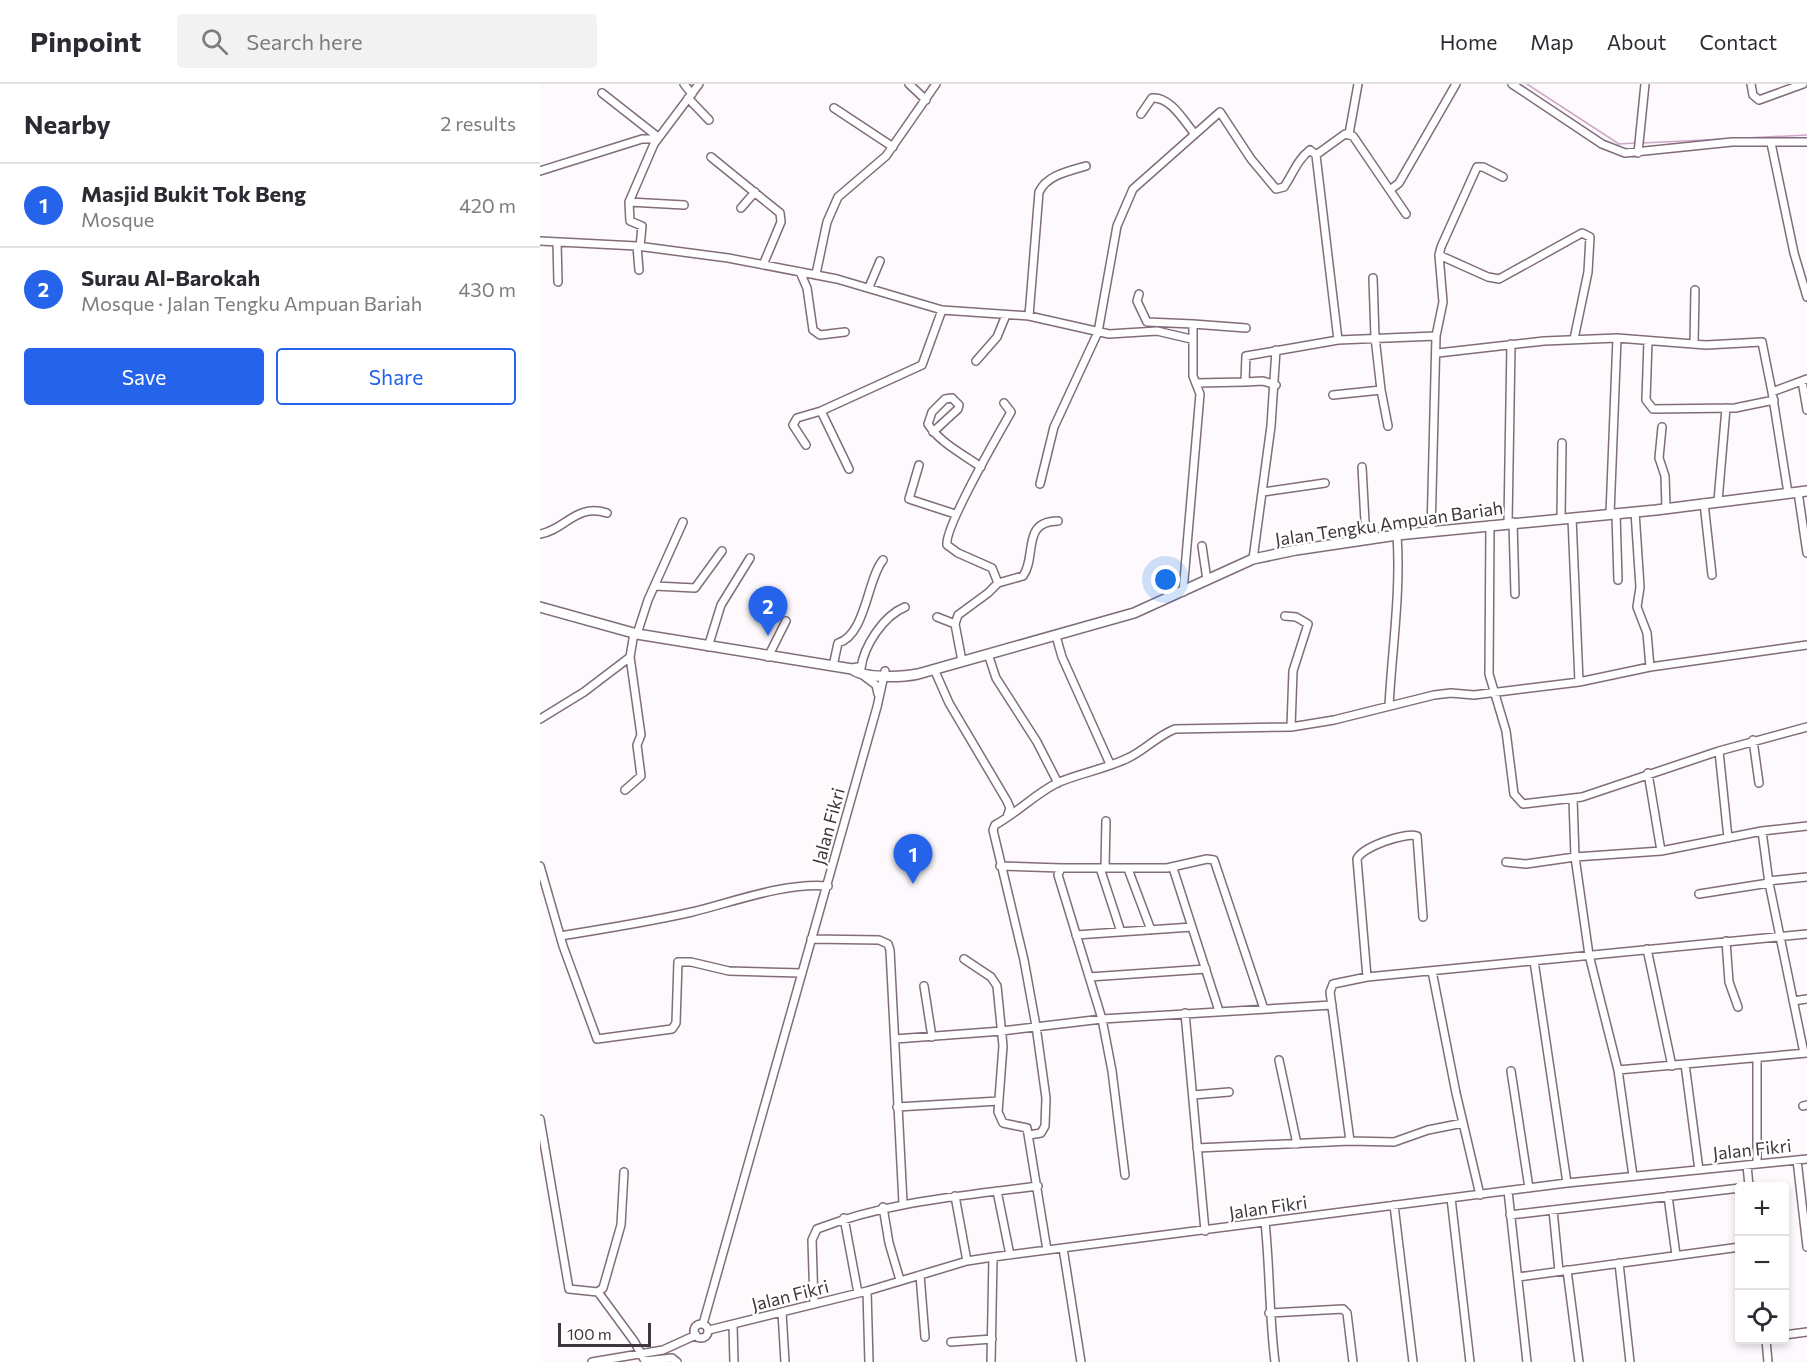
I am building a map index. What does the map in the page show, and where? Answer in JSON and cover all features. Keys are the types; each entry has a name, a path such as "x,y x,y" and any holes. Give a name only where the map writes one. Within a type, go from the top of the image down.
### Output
{"main road":[{"name":"Jalan Tengku Ampuan Bariah","path":"540,607 635,634 856,670 913,675 1134,613 1253,560 1302,549 1398,535 1635,512 1803,492"}],"street":[{"path":"684,84 690,96 709,120"},
{"path":"639,270 642,226 630,221 629,202 657,138 699,84"},
{"path":"909,84 926,100"},
{"path":"816,274 827,222 838,197 893,147 936,84"},
{"path":"1349,134 1358,84"},
{"path":"1390,189 1399,183 1456,84"},
{"path":"1512,84 1602,144 1625,153 1710,144 1807,141"},
{"path":"1638,151 1637,137 1645,84"},
{"path":"1751,84 1753,95 1760,99 1803,84"},
{"path":"602,93 657,138"},
{"path":"1142,114 1152,98 1158,97 1173,106 1194,133"},
{"path":"834,108 893,147"},
{"path":"1040,484 1054,427 1098,332 1117,226 1133,189 1218,113 1222,113 1251,159 1279,190 1284,187 1303,156 1310,150 1316,155 1338,340"},
{"path":"1316,155 1335,139 1349,134"},
{"path":"1349,134 1357,141 1406,214"},
{"path":"540,171 642,140 657,138"},
{"path":"1770,143 1798,270 1807,297"},
{"path":"711,158 780,213 782,218 763,265"},
{"path":"1029,316 1039,192 1045,183 1060,174 1086,166"},
{"path":"1431,532 1436,336 1443,302 1439,255 1478,167 1483,167 1503,177"},
{"path":"741,208 755,192"},
{"path":"629,202 684,205"},
{"path":"1439,255 1488,278 1499,279 1582,233 1588,234 1590,237 1588,272 1574,339"},
{"path":"540,241 639,246 816,274 869,287 942,310 1029,316 1098,332 1119,334 1157,331 1191,339"},
{"path":"557,242 558,282"},
{"path":"869,287 880,261"},
{"path":"800,272 807,288 813,330 820,334 845,332"},
{"path":"1373,278 1375,337 1388,426"},
{"path":"1694,344 1695,290"},
{"path":"1139,294 1137,302 1147,322 1246,328"},
{"path":"806,445 793,425 797,418 821,411 922,365 942,310"},
{"path":"976,361 997,337 1006,315"},
{"path":"1183,592 1200,394 1193,376 1191,339 1193,324"},
{"path":"1245,382 1246,356 1338,340 1436,336"},
{"path":"1437,352 1574,339 1617,338 1694,344 1762,342 1788,493"},
{"path":"1617,338 1613,514 1618,580"},
{"path":"1648,341 1646,400 1649,406 1726,408 1773,396 1805,380 1807,410"},
{"path":"1511,344 1510,523 1515,594"},
{"path":"1253,560 1276,386 1276,350"},
{"path":"1196,383 1263,381 1276,386"},
{"path":"1333,395 1381,390"},
{"path":"933,432 958,409 959,405 952,398 945,399 929,416 928,424 933,432 981,467"},
{"path":"998,583 992,568 958,553 947,545 946,538 956,514 1011,412 1004,404"},
{"path":"1718,501 1726,408"},
{"path":"821,411 849,469"},
{"path":"1662,427 1659,458 1666,485 1666,507"},
{"path":"1561,518 1562,444"},
{"path":"919,465 909,499 956,514"},
{"path":"1362,467 1366,540"},
{"path":"1263,492 1325,483"},
{"path":"1803,492 1807,553"},
{"path":"1704,503 1712,575"},
{"path":"540,534 547,533 571,517 588,512 607,513"},
{"path":"1635,512 1640,587 1637,607 1647,633 1650,666"},
{"path":"1572,518 1579,682"},
{"path":"962,661 955,624 963,610 978,602 998,583 1023,576 1027,570 1029,549 1035,532 1044,524 1059,521"},
{"path":"625,790 641,776 637,745 640,735 630,657 635,634 683,522"},
{"path":"1490,525 1489,674 1506,730 1516,799 1529,805 1573,800 1648,773 1753,740 1807,727"},
{"path":"1389,706 1393,627 1398,597 1398,535"},
{"path":"1202,546 1207,580"},
{"path":"654,586 695,588 722,550"},
{"path":"708,647 721,605 750,558"},
{"path":"833,666 838,643 846,640 864,609 876,568 883,560"},
{"path":"879,696 872,679 856,670 874,636 894,612 905,607"},
{"path":"1285,616 1296,616 1308,626 1293,671 1291,728"},
{"path":"937,617 955,624"},
{"path":"768,657 786,621"},
{"path":"1056,636 1062,657 1110,764"},
{"path":"1029,1135 1041,1133 1045,1126 1046,1098 1024,960 993,830 995,825 1022,809 1042,792 1058,783 1125,760 1162,734 1175,729 1291,728 1451,693 1474,695 1493,690 1579,682 1650,666 1807,645"},
{"path":"988,654 996,678 1042,751 1058,783"},
{"path":"540,719 584,692 630,657"},
{"path":"934,669 949,703 1008,801 1010,808 1005,819"},
{"name":"Jalan Fikri","path":"877,707 886,673"},
{"name":"Jalan Fikri","path":"886,673 828,886 801,973 703,1324 694,1328 696,1335 704,1338 709,1330 867,1291 967,1261 1568,1183 1807,1159"},
{"path":"1753,740 1759,783"},
{"path":"1719,751 1728,838"},
{"path":"1648,773 1661,851"},
{"path":"1573,800 1575,857 1589,955 1618,1070 1633,1176"},
{"path":"1008,801 1022,809"},
{"path":"1106,821 1102,868 1121,932"},
{"path":"1506,862 1526,864 1575,857 1661,851 1762,831 1807,826"},
{"path":"1618,1070 1806,1053 1768,882 1762,831"},
{"path":"1367,977 1357,859 1363,850 1408,834 1417,836 1423,916"},
{"path":"1000,866 1173,868 1212,859 1216,863 1264,1009"},
{"path":"540,866 560,936 597,1039 672,1029 676,1023 678,962 691,962 729,971 801,973"},
{"path":"1061,868 1058,875 1102,1019 1112,1071 1125,1175"},
{"path":"1173,868 1219,1011"},
{"path":"1128,869 1151,930"},
{"path":"1699,894 1807,876"},
{"path":"560,936 663,918 764,894 815,885 828,886"},
{"path":"1076,935 1192,927"},
{"path":"1350,1142 1330,992 1333,984 1367,977 1807,934"},
{"path":"812,939 879,940 888,944 903,1203"},
{"path":"1725,941 1728,982 1738,1007"},
{"path":"1647,949 1672,1066"},
{"path":"964,959 991,976 997,986 1002,1031 999,1112 1003,1122 1025,1126 1029,1135 1047,1250"},
{"path":"1534,961 1568,1183"},
{"path":"1089,977 1206,969"},
{"path":"1432,971 1480,1195"},
{"path":"924,986 932,1037"},
{"path":"1793,1001 1807,999"},
{"path":"895,1039 1002,1031 1102,1019 1332,1005"},
{"path":"1185,1013 1205,1231"},
{"path":"1757,1059 1757,1164"},
{"path":"1279,1060 1297,1144"},
{"path":"1685,1064 1699,1170"},
{"path":"1511,1071 1529,1188"},
{"path":"1193,1095 1229,1092"},
{"path":"897,1107 999,1101"},
{"path":"540,1119 568,1286 574,1291 598,1292 603,1288 621,1225 624,1172"},
{"path":"1197,1148 1397,1142 1428,1130 1463,1123"},
{"path":"1797,1160 1807,1247"},
{"path":"1747,1165 1749,1182"},
{"path":"814,1304 813,1232 844,1218 903,1203 1038,1186"},
{"path":"1510,1215 1735,1189"},
{"path":"997,1191 1010,1255"},
{"path":"1508,1191 1527,1362"},
{"path":"955,1196 967,1261"},
{"path":"1668,1196 1676,1255"},
{"path":"1451,1198 1470,1362"},
{"path":"1394,1205 1413,1362"},
{"path":"883,1208 889,1244 900,1280"},
{"path":"1553,1210 1579,1362"},
{"path":"844,1218 858,1293"},
{"path":"1265,1222 1270,1278 1269,1313 1275,1362"},
{"path":"1064,1248 1081,1362"},
{"path":"1518,1277 1735,1248"},
{"path":"991,1362 993,1257"},
{"path":"1619,1263 1630,1362"},
{"path":"920,1275 925,1336"},
{"path":"867,1291 869,1362"},
{"path":"598,1292 645,1361 672,1358 677,1362"},
{"path":"1269,1313 1343,1309 1347,1312 1353,1362"},
{"path":"782,1312 785,1362"},
{"path":"703,1324 709,1330"},
{"path":"733,1325 734,1362"},
{"path":"1789,1334 1807,1332"},
{"path":"592,1362 674,1347 696,1335"},
{"path":"951,1342 992,1339"},
{"path":"1766,1344 1768,1362"}],"waterway":[{"path":"1527,84 1619,144 1635,143"},
{"path":"1643,143 1807,135"}],"place":[{"name":"Surau Al-Barokah","path":"768,636"},
{"name":"Masjid Bukit Tok Beng","path":"913,884"}]}
